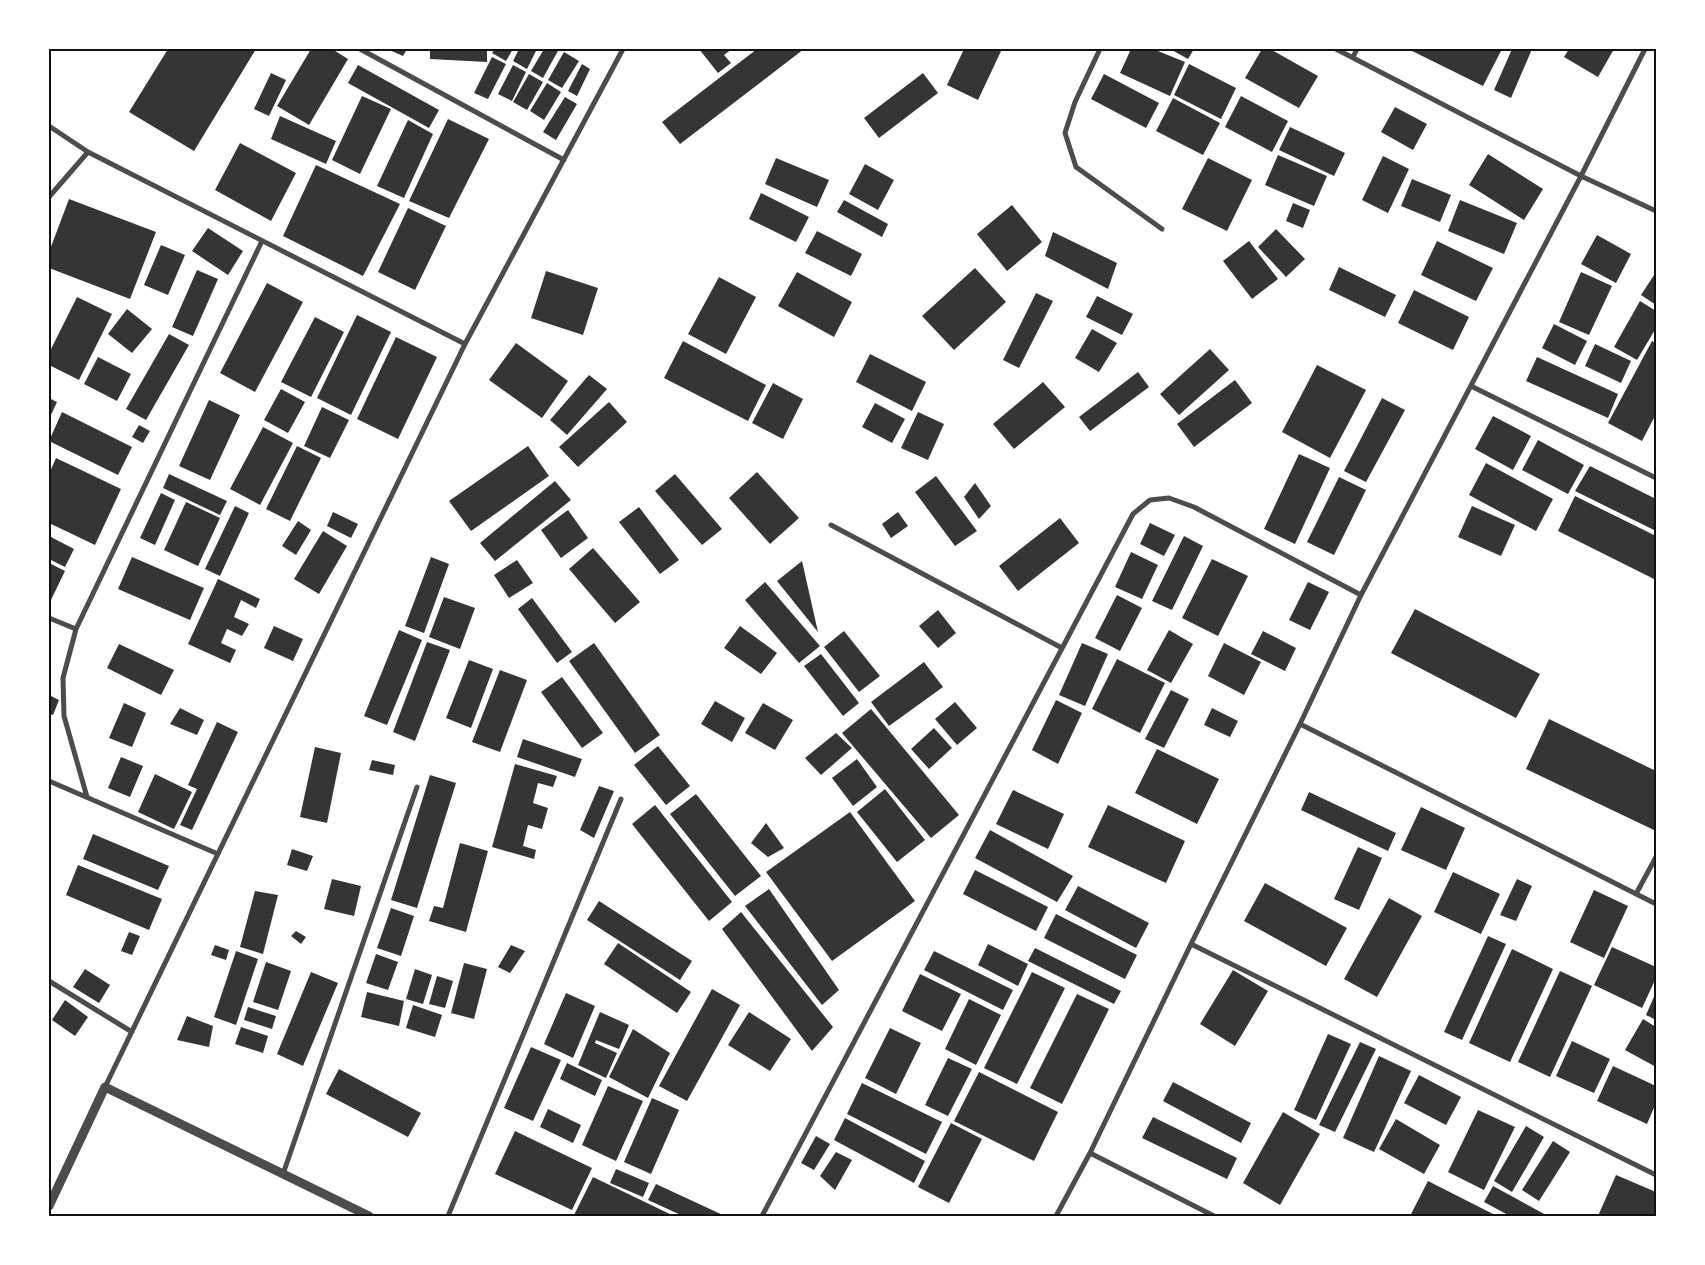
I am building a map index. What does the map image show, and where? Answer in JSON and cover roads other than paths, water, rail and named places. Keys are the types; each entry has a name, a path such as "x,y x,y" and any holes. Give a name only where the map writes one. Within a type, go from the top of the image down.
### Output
{"street":[{"path":"360,49 564,160"},
{"path":"49,1206 464,344 623,49"},
{"path":"1100,49 1075,102 1065,133 1076,167 1162,229"},
{"path":"1336,49 1581,176 1656,211"},
{"path":"1353,58 1357,49"},
{"path":"1056,1216 1090,1153 1361,595 1581,176 1645,49"},
{"path":"49,126 88,152 464,344"},
{"path":"49,197 88,152"},
{"path":"87,797 64,716 63,678 76,629 262,241"},
{"path":"1471,386 1656,478"},
{"path":"762,1216 1133,514 1150,500 1169,498 1194,507 1361,595"},
{"path":"831,525 1062,648"},
{"path":"49,618 76,629"},
{"path":"1300,724 1656,904"},
{"path":"49,781 218,854"},
{"path":"283,1175 417,787"},
{"path":"448,1216 622,799"},
{"path":"1636,894 1656,856"},
{"path":"1191,944 1656,1175"},
{"path":"49,981 132,1032"},
{"path":"105,1087 369,1216"},
{"path":"1090,1153 1214,1216"}]}
